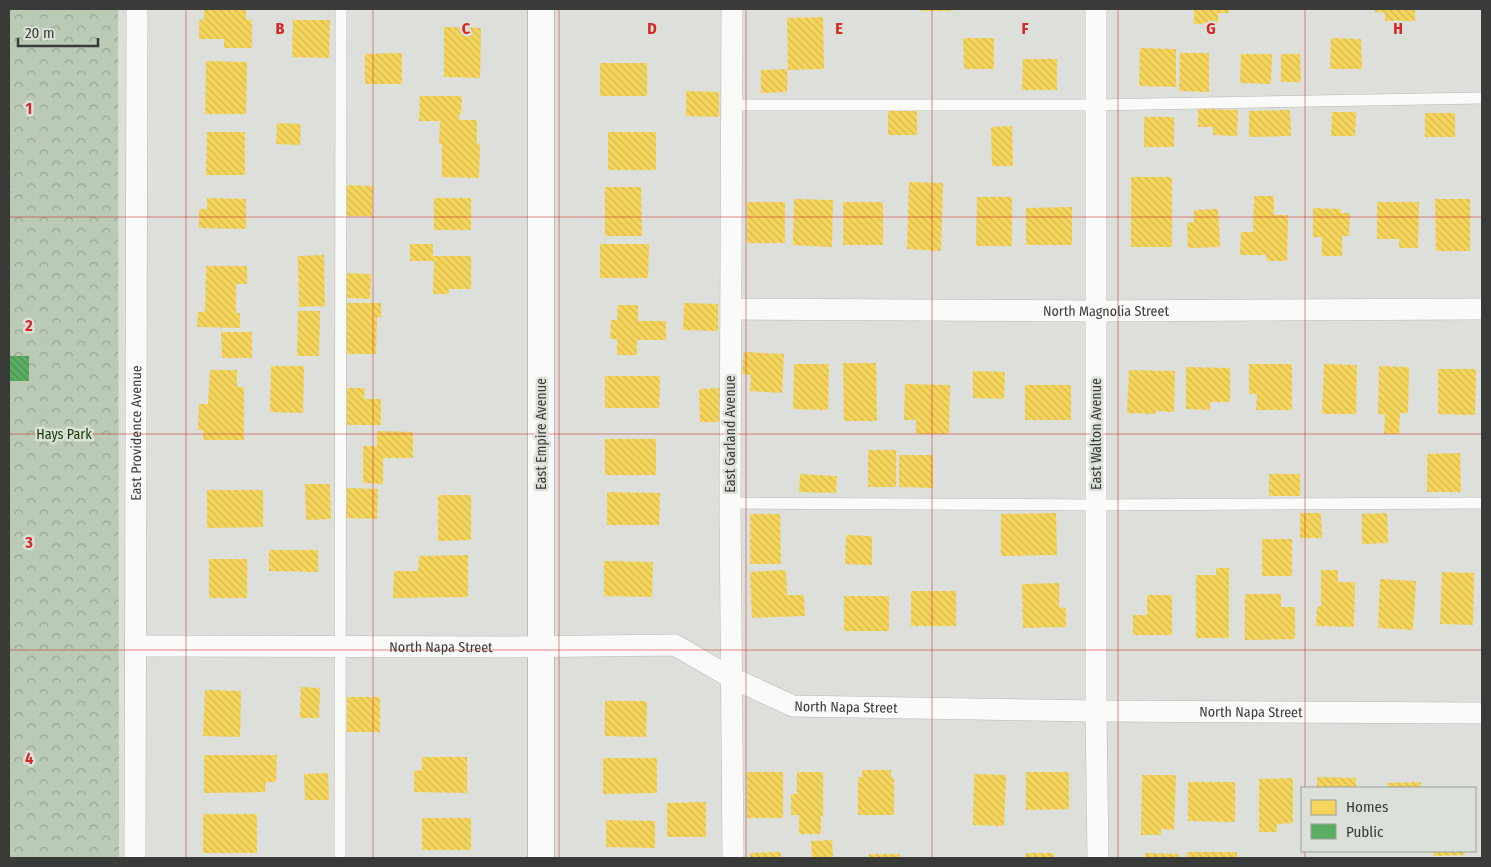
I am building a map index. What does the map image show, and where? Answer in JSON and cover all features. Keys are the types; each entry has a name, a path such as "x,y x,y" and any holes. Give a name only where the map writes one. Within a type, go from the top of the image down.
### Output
{"street":[{"name":"East Providence Avenue","path":"135,858 137,9"},
{"name":"East Empire Avenue","path":"541,9 541,858"},
{"name":"East Garland Avenue","path":"732,9 730,677 733,858"},
{"name":"East Walton Avenue","path":"1096,9 1096,711 1098,858"},
{"name":"North Magnolia Street","path":"731,309 1096,311 1482,309"},
{"name":"North Napa Street","path":"135,646 542,647 675,645 730,677 793,706 1096,711 1482,713"}],"lane":[{"path":"340,858 341,9"},
{"path":"732,105 1096,105 1482,98"},
{"path":"730,503 1096,505 1482,503"}],"path":[{"path":"9,202 16,174 62,84 66,67 65,54 60,39 40,9"},
{"path":"9,254 11,272 19,293 54,363 56,374 38,427"},
{"path":"9,426 38,427 114,443"}],"green space":[{"name":"Hays Park","path":"9,9 118,9 119,858 9,858"}],"building: Homes":[{"path":"204,9 246,9 246,20 252,20 252,48 224,48 224,39 199,39 199,20 204,19"},
{"path":"920,9 953,9 953,11 920,11"},
{"path":"1194,9 1229,9 1229,13 1218,13 1218,23 1194,24"},
{"path":"1375,9 1415,9 1415,21 1385,21 1385,13 1375,12"},
{"path":"823,17 824,69 788,70 787,18"},
{"path":"293,20 330,20 329,58 292,57"},
{"path":"444,27 481,28 480,78 444,77"},
{"path":"963,38 994,38 994,69 964,69"},
{"path":"1331,38 1361,39 1362,69 1330,69"},
{"path":"1140,48 1176,49 1176,87 1139,86"},
{"path":"402,53 402,84 365,84 365,54"},
{"path":"1180,53 1209,53 1209,92 1179,91"},
{"path":"1241,54 1272,54 1271,84 1240,83"},
{"path":"1281,54 1300,54 1301,82 1281,82"},
{"path":"1023,59 1057,59 1057,90 1022,90"},
{"path":"206,61 247,62 246,114 205,114"},
{"path":"600,63 647,63 647,96 600,96"},
{"path":"787,69 787,92 761,93 761,70"},
{"path":"686,91 719,92 719,117 686,116"},
{"path":"420,96 462,96 459,120 477,120 477,144 480,144 479,178 442,177 442,144 439,144 440,121 419,121"},
{"path":"888,109 917,109 917,135 888,135"},
{"path":"1198,109 1238,110 1237,136 1213,135 1213,127 1198,127"},
{"path":"1290,110 1291,136 1249,137 1249,111"},
{"path":"1332,112 1356,112 1355,136 1331,136"},
{"path":"1425,113 1455,113 1455,137 1425,137"},
{"path":"1144,117 1174,117 1174,147 1144,147"},
{"path":"277,123 301,124 300,145 276,144"},
{"path":"1012,126 1013,166 992,166 991,127"},
{"path":"207,132 245,132 245,175 206,175"},
{"path":"608,132 656,132 656,170 608,170"},
{"path":"1131,177 1172,177 1172,247 1131,247"},
{"path":"909,182 943,183 941,251 907,249"},
{"path":"345,185 373,186 372,216 345,216"},
{"path":"605,187 641,187 642,236 605,236"},
{"path":"1254,196 1274,196 1274,215 1288,215 1287,261 1267,261 1266,255 1240,255 1241,232 1253,232"},
{"path":"977,197 1012,197 1012,246 976,246"},
{"path":"207,198 246,199 246,229 199,228 199,209 207,209"},
{"path":"434,198 471,198 471,230 434,230"},
{"path":"794,199 833,200 832,247 793,245"},
{"path":"1435,199 1470,199 1470,251 1436,251"},
{"path":"747,202 785,202 785,243 747,243"},
{"path":"843,202 883,202 883,245 843,245"},
{"path":"1377,202 1419,202 1418,248 1399,248 1399,239 1377,239"},
{"path":"1072,207 1072,245 1026,245 1026,208"},
{"path":"1313,208 1341,209 1341,213 1350,213 1349,236 1342,236 1342,256 1322,256 1322,237 1313,237"},
{"path":"1218,209 1220,247 1188,248 1187,223 1194,222 1194,210"},
{"path":"410,244 433,244 433,256 471,256 471,289 449,289 449,294 433,294 434,261 410,261"},
{"path":"600,244 649,244 648,278 600,278"},
{"path":"324,255 325,306 299,307 298,256"},
{"path":"206,266 247,266 247,284 236,284 236,313 240,313 240,328 197,327 198,312 205,312"},
{"path":"345,273 371,274 370,299 345,298"},
{"path":"346,303 381,303 381,317 377,317 376,354 347,354"},
{"path":"684,303 718,304 718,331 683,330"},
{"path":"618,305 638,305 638,321 666,321 666,340 637,340 637,355 617,355 617,339 610,339 611,320 617,320"},
{"path":"298,311 320,311 319,356 297,356"},
{"path":"221,332 252,332 252,358 222,358"},
{"path":"744,352 784,354 782,393 750,391 751,375 742,374"},
{"path":"843,363 876,363 877,421 844,421"},
{"path":"794,364 829,364 828,410 793,409"},
{"path":"1249,364 1292,364 1292,410 1256,410 1257,394 1249,394"},
{"path":"1324,364 1357,365 1356,414 1322,414"},
{"path":"271,366 304,366 303,413 270,412"},
{"path":"1379,366 1409,367 1408,413 1400,413 1399,434 1384,434 1385,414 1378,414"},
{"path":"1186,367 1230,368 1230,402 1210,402 1210,410 1186,409"},
{"path":"1438,369 1476,369 1475,415 1438,414"},
{"path":"210,370 237,370 237,387 244,387 244,440 203,440 203,430 198,430 199,404 208,404"},
{"path":"1129,370 1175,371 1174,412 1156,411 1155,414 1127,413"},
{"path":"973,371 1005,372 1004,399 973,398"},
{"path":"605,376 660,376 659,408 605,408"},
{"path":"905,384 950,385 949,434 916,434 916,420 904,420"},
{"path":"1025,385 1071,385 1071,420 1025,420"},
{"path":"347,388 365,388 364,399 381,399 381,425 347,425"},
{"path":"720,388 721,422 700,422 699,389"},
{"path":"377,431 413,432 413,458 383,458 383,484 363,483 363,446 377,446"},
{"path":"605,439 656,439 656,475 605,475"},
{"path":"868,450 896,450 896,487 868,487"},
{"path":"1460,453 1461,492 1427,492 1427,454"},
{"path":"899,455 933,455 933,488 899,487"},
{"path":"800,474 837,476 836,493 799,492"},
{"path":"1269,474 1300,474 1300,496 1269,496"},
{"path":"305,484 330,484 331,519 306,520"},
{"path":"347,488 378,489 377,519 346,518"},
{"path":"207,490 263,490 263,527 207,528"},
{"path":"607,492 660,493 659,525 607,525"},
{"path":"438,495 471,495 471,540 438,541"},
{"path":"1056,513 1057,555 1001,556 1001,514"},
{"path":"1300,513 1321,513 1322,538 1300,538"},
{"path":"1387,513 1388,543 1362,544 1362,514"},
{"path":"750,514 780,514 781,564 750,564"},
{"path":"846,535 872,536 872,565 845,564"},
{"path":"1262,539 1292,539 1292,576 1262,576"},
{"path":"269,550 318,550 318,572 269,571"},
{"path":"468,555 468,597 393,598 394,571 418,571 419,556"},
{"path":"209,559 247,559 247,598 209,598"},
{"path":"604,561 653,562 652,597 604,596"},
{"path":"1216,568 1229,568 1229,638 1196,638 1196,575 1216,575"},
{"path":"786,570 787,595 804,595 805,616 752,618 750,572"},
{"path":"1321,570 1338,570 1338,582 1355,582 1354,627 1316,626 1317,607 1321,606"},
{"path":"1442,572 1474,573 1473,625 1440,624"},
{"path":"1380,579 1416,581 1413,630 1378,628"},
{"path":"1059,583 1059,607 1066,608 1066,627 1023,628 1022,584"},
{"path":"911,591 956,591 956,626 911,626"},
{"path":"1245,594 1281,594 1281,607 1295,607 1295,639 1245,640"},
{"path":"1147,595 1172,595 1172,635 1133,635 1133,615 1147,615"},
{"path":"844,596 889,596 889,631 844,631"},
{"path":"301,687 320,688 319,718 300,718"},
{"path":"205,690 241,691 240,737 203,736"},
{"path":"347,697 380,697 380,732 347,732"},
{"path":"605,701 647,701 646,737 605,736"},
{"path":"204,755 277,755 276,782 266,782 265,792 204,793"},
{"path":"422,757 467,757 467,793 414,792 414,771 422,770"},
{"path":"603,758 657,758 657,793 603,794"},
{"path":"862,770 891,770 891,778 894,778 894,815 858,815 858,777 862,777"},
{"path":"747,772 783,772 783,818 747,818"},
{"path":"797,772 823,772 821,834 799,834 799,815 791,815 791,794 797,794"},
{"path":"1026,772 1069,772 1069,809 1026,810"},
{"path":"328,773 329,800 305,800 304,774"},
{"path":"974,774 1006,775 1004,826 973,825"},
{"path":"1142,775 1176,775 1174,830 1161,829 1161,835 1141,835"},
{"path":"1317,777 1356,778 1356,787 1317,787"},
{"path":"1293,778 1293,823 1277,824 1277,832 1259,832 1259,779"},
{"path":"1188,782 1235,782 1235,822 1188,821"},
{"path":"1421,782 1421,787 1388,787 1387,783"},
{"path":"706,802 706,837 667,837 667,803"},
{"path":"203,814 257,814 257,853 203,853"},
{"path":"422,818 471,818 471,850 422,850"},
{"path":"606,820 655,821 655,848 606,847"},
{"path":"832,840 833,858 812,858 811,841"},
{"path":"781,852 781,858 750,858 750,853"},
{"path":"1187,852 1237,852 1237,858 1187,858"},
{"path":"1433,852 1465,852 1465,855 1434,856"},
{"path":"1026,853 1054,853 1054,858 1025,858"},
{"path":"1145,853 1179,854 1179,858 1145,858"},
{"path":"869,854 900,854 900,858 869,858"}],"building: Public":[{"path":"9,356 29,356 29,381 9,381"}]}
